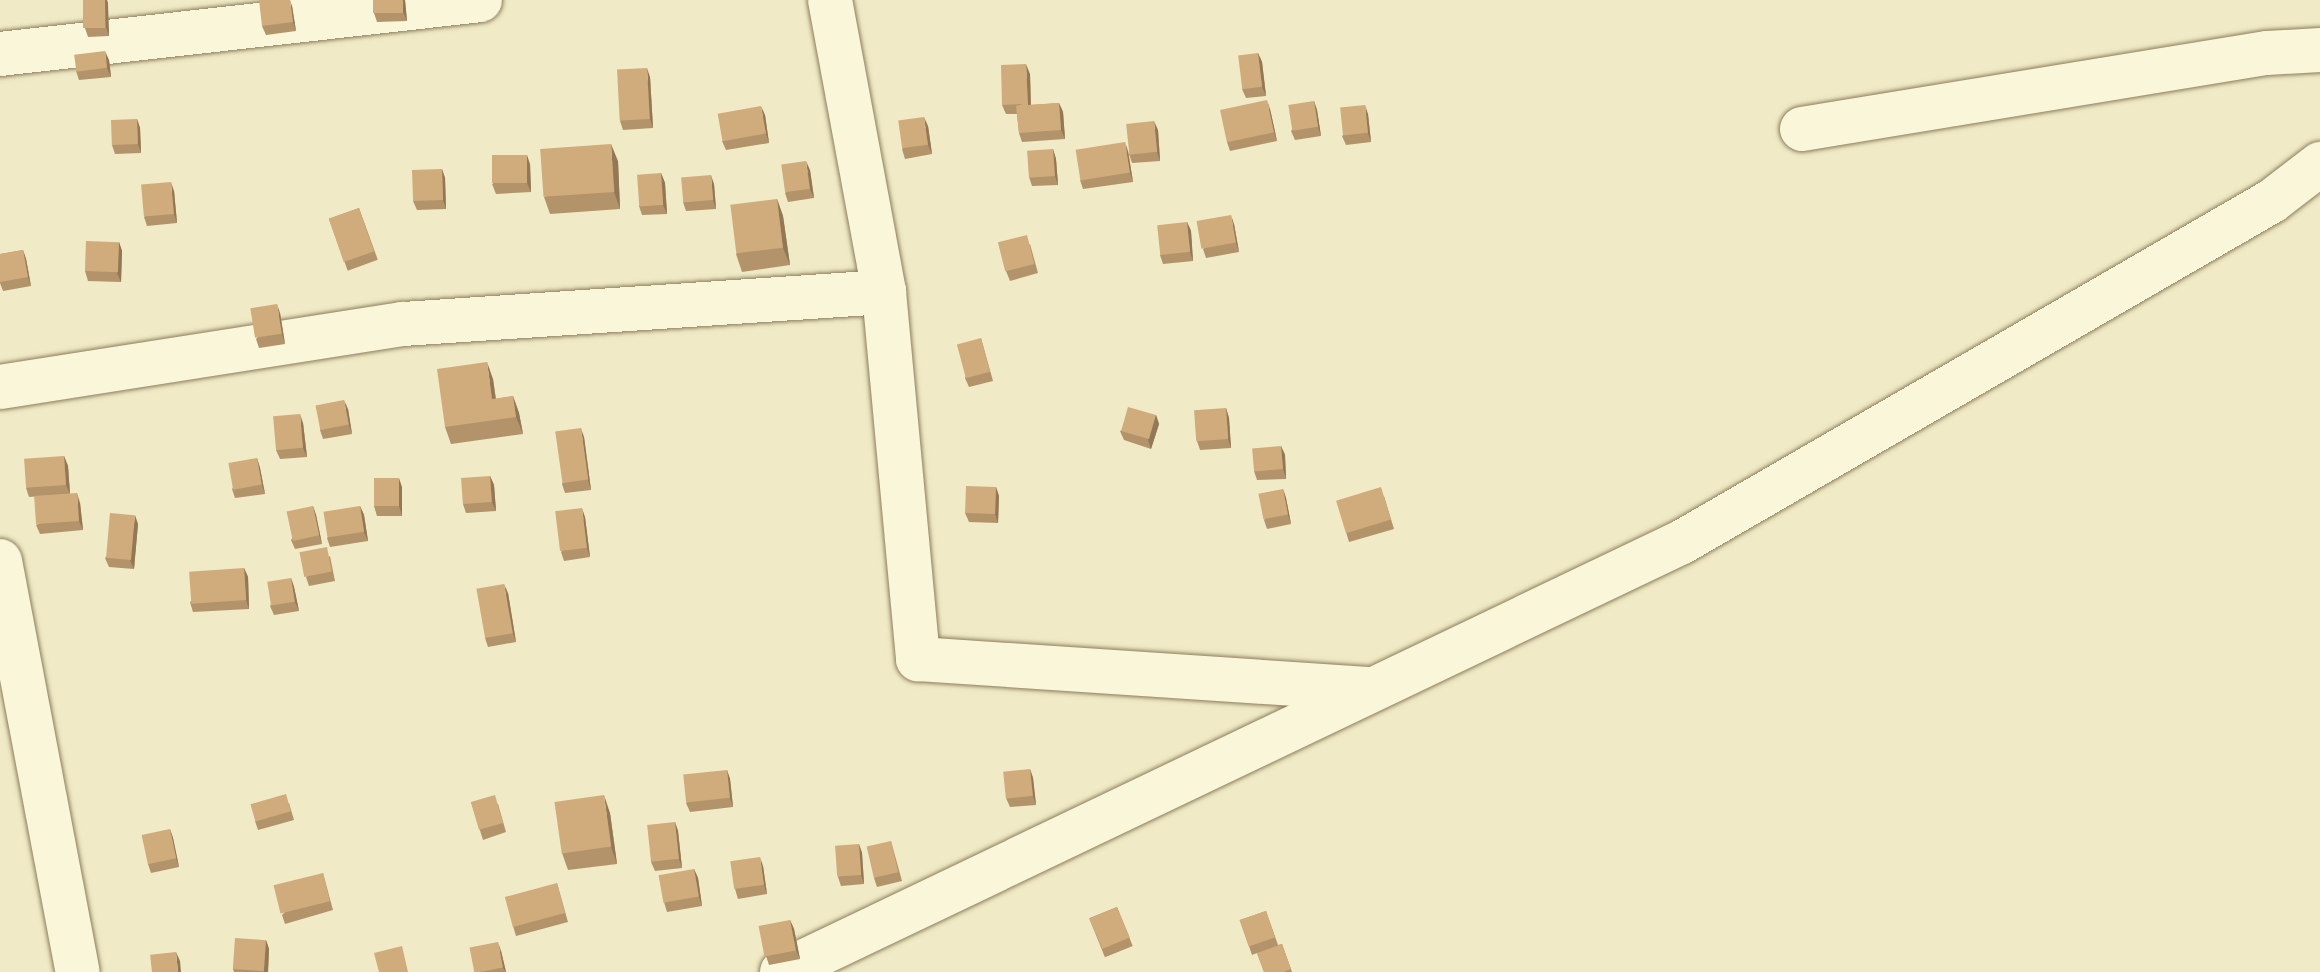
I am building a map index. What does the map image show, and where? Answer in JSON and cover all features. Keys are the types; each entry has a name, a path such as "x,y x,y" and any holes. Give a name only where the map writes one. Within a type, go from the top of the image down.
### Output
{"street":[{"path":"0,54 480,0"},
{"path":"830,0 884,292 918,659 1373,690"},
{"path":"1802,129 2267,53 2320,50"},
{"path":"782,972 1682,542 2272,201 2320,164"},
{"path":"0,387 403,324 884,292"},
{"path":"0,561 16,728 78,972"}],"building":[{"path":"83,0 105,0 105,28 83,28"},
{"path":"259,0 290,0 293,22 262,26"},
{"path":"373,0 403,0 403,13 373,13"},
{"path":"105,51 107,68 76,72 74,55"},
{"path":"1258,53 1262,87 1242,89 1238,55"},
{"path":"1026,64 1028,105 1059,103 1061,130 1019,133 1016,106 1023,104 1002,105 1001,65"},
{"path":"647,68 650,119 620,121 617,70"},
{"path":"1267,100 1274,132 1227,142 1220,110"},
{"path":"1314,101 1318,127 1292,131 1288,105"},
{"path":"1365,105 1368,133 1343,135 1340,108"},
{"path":"761,106 766,134 723,141 718,114"},
{"path":"924,117 928,145 902,148 898,121"},
{"path":"137,119 138,144 112,145 111,120"},
{"path":"1154,121 1157,152 1129,155 1126,124"},
{"path":"1125,142 1130,173 1080,180 1076,150"},
{"path":"611,144 614,192 544,197 540,149"},
{"path":"1053,149 1055,176 1029,178 1027,151"},
{"path":"492,155 527,155 527,183 492,183"},
{"path":"806,161 810,189 785,192 781,164"},
{"path":"442,169 443,200 413,201 412,170"},
{"path":"661,173 663,205 639,207 637,175"},
{"path":"711,175 713,200 683,203 681,178"},
{"path":"171,182 174,214 144,216 141,185"},
{"path":"777,199 783,248 736,253 730,205"},
{"path":"359,208 374,251 344,262 329,218"},
{"path":"1231,215 1236,243 1201,249 1197,221"},
{"path":"1187,222 1190,252 1160,255 1157,225"},
{"path":"1027,235 1034,264 1005,271 998,242"},
{"path":"86,241 119,242 118,272 85,271"},
{"path":"23,250 28,277 0,282 0,254"},
{"path":"277,304 282,334 255,338 250,308"},
{"path":"981,338 990,372 966,378 957,344"},
{"path":"487,362 492,399 513,396 516,417 445,427 437,369"},
{"path":"344,400 349,425 320,430 316,406"},
{"path":"1128,407 1156,415 1149,439 1121,431"},
{"path":"1226,408 1228,439 1196,441 1194,410"},
{"path":"300,414 303,448 276,450 273,416"},
{"path":"581,428 588,479 562,483 555,432"},
{"path":"1281,446 1283,469 1254,471 1252,449"},
{"path":"64,456 66,485 26,488 24,459"},
{"path":"257,458 262,485 233,490 228,463"},
{"path":"490,476 492,502 463,504 461,478"},
{"path":"374,478 399,478 399,506 374,506"},
{"path":"966,486 996,487 995,514 965,513"},
{"path":"1381,487 1391,520 1346,533 1336,501"},
{"path":"1283,489 1288,515 1263,519 1258,494"},
{"path":"77,493 79,521 36,524 34,496"},
{"path":"313,506 319,535 293,541 287,512"},
{"path":"360,506 364,532 328,537 323,512"},
{"path":"582,508 587,548 560,551 555,511"},
{"path":"110,513 135,515 131,560 106,558"},
{"path":"327,547 332,572 304,577 300,552"},
{"path":"244,568 246,600 191,604 189,572"},
{"path":"291,578 295,602 271,605 267,582"},
{"path":"504,584 513,633 485,638 476,589"},
{"path":"1030,769 1033,796 1006,799 1003,772"},
{"path":"727,770 730,798 686,802 683,775"},
{"path":"286,794 291,811 255,822 250,804"},
{"path":"495,795 503,823 479,830 471,802"},
{"path":"604,795 611,846 562,853 554,802"},
{"path":"675,822 679,859 651,862 647,825"},
{"path":"170,829 176,858 148,864 142,835"},
{"path":"891,841 898,872 874,878 867,847"},
{"path":"859,844 861,875 837,877 835,846"},
{"path":"760,857 764,885 734,889 730,861"},
{"path":"694,869 699,897 663,903 659,875"},
{"path":"323,873 330,901 281,913 274,885"},
{"path":"557,883 565,913 513,927 505,897"},
{"path":"1117,907 1130,937 1102,949 1089,919"},
{"path":"1266,911 1275,937 1249,947 1240,920"},
{"path":"790,920 796,950 765,957 759,926"},
{"path":"235,938 266,940 264,971 233,969"},
{"path":"498,942 503,968 474,972 470,948"},
{"path":"1282,944 1291,969 1264,972 1257,953"},
{"path":"402,946 408,972 379,972 374,953"},
{"path":"176,952 178,972 152,972 150,955"}]}
